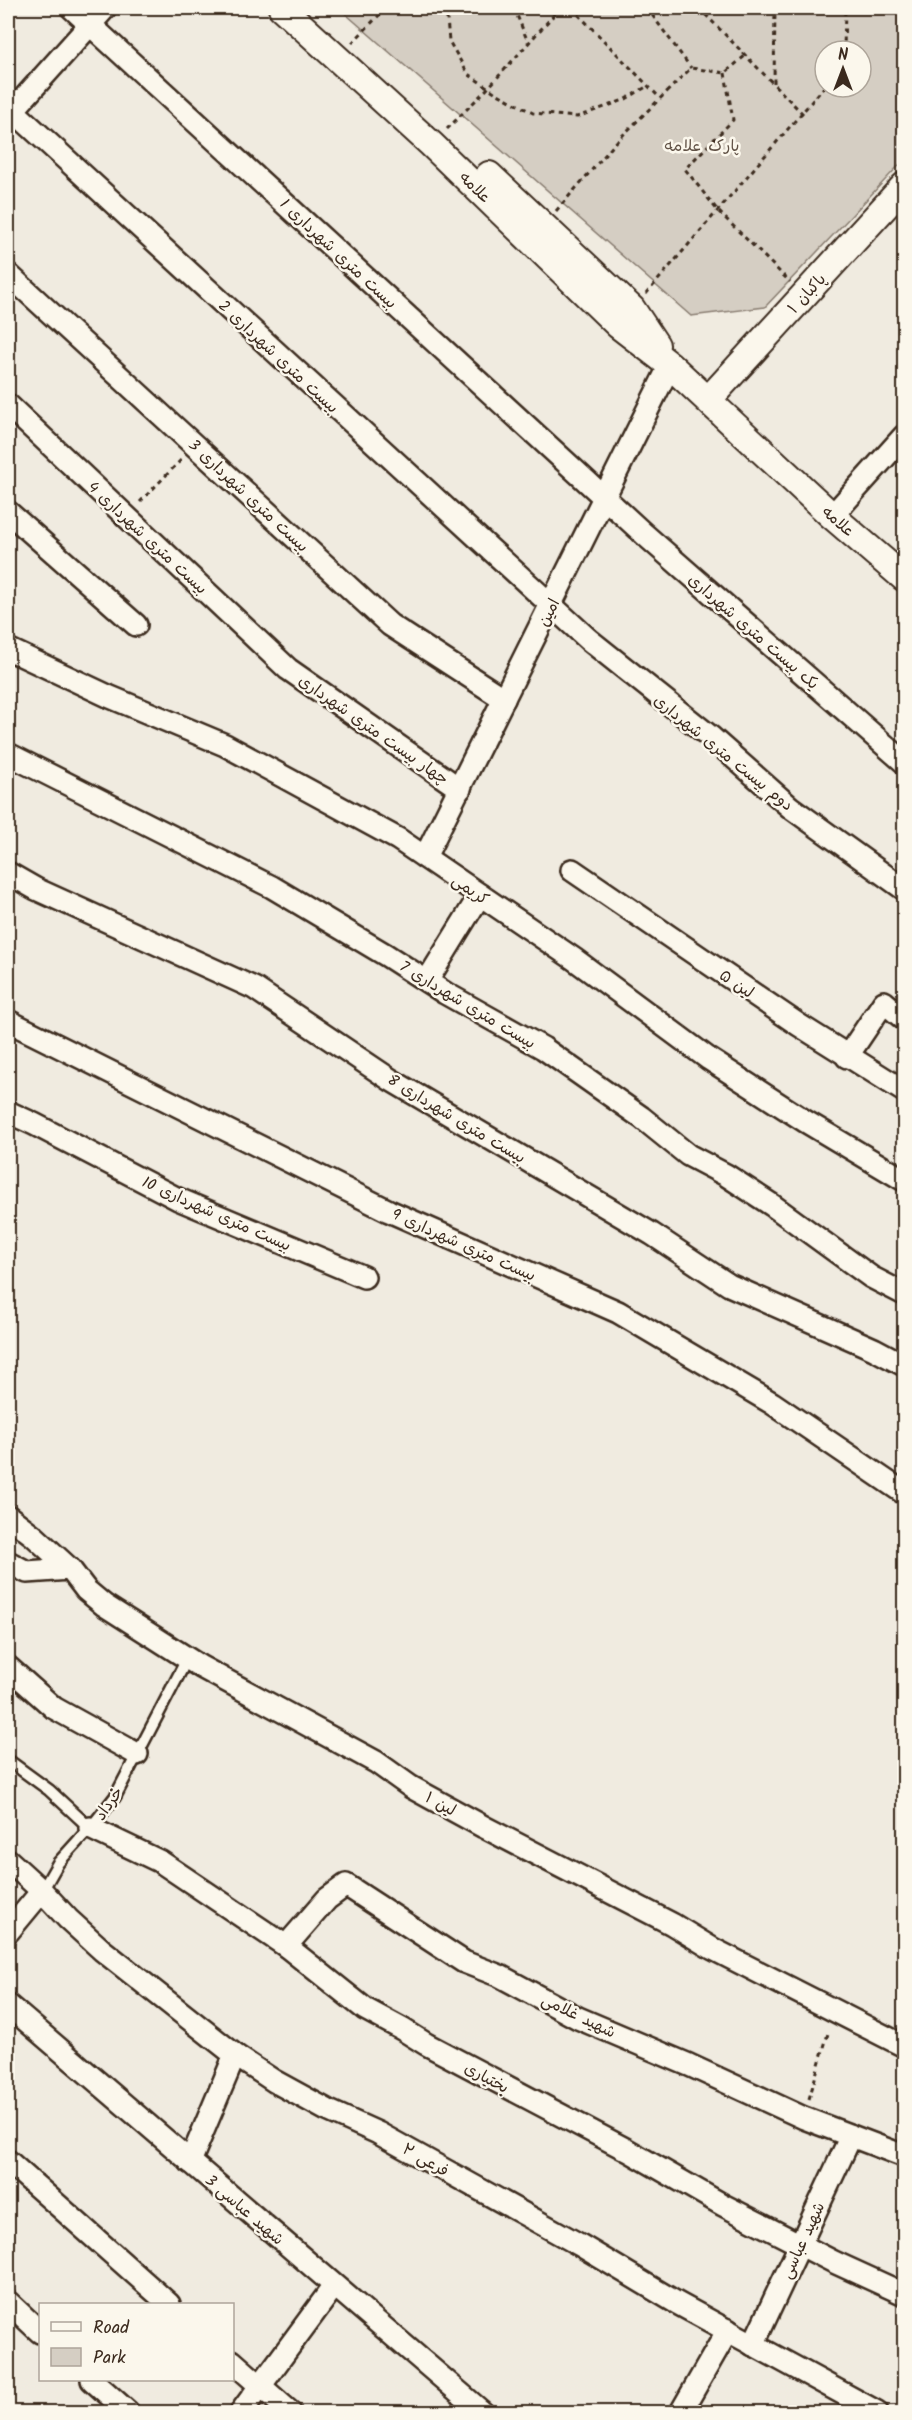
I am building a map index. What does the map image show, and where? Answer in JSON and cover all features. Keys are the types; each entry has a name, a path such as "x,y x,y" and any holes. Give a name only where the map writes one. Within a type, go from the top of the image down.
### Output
{"street":[{"name":"بیست متری شهرداری 1","path":"72,8 605,498"},
{"path":"9,111 105,8"},
{"name":"علامه","path":"282,8 431,144 618,325 670,365 832,516 904,578"},
{"name":"علامه","path":"308,8 632,309 670,365"},
{"name":"بیست متری شهرداری 2","path":"9,111 552,605"},
{"name":"پاکبان ۱","path":"708,400 904,186"},
{"name":"بیست متری شهرداری 3","path":"8,274 390,625 504,699"},
{"name":"امین","path":"425,857 670,365"},
{"name":"بیست متری شهرداری 4","path":"8,405 288,669"},
{"path":"832,516 904,436"},
{"name":"یک بیست متری شهرداری","path":"605,498 677,564 904,762"},
{"path":"8,512 136,625"},
{"name":"دوم بیست متری شهرداری","path":"552,605 588,639 712,738 790,807 904,889"},
{"name":"کریمی","path":"8,649 108,696 225,745 398,839 574,959 709,1059 805,1121 904,1180"},
{"name":"چهار بیست متری شهرداری","path":"288,669 460,789"},
{"name":"بیست متری شهرداری 7","path":"8,753 272,887 543,1048 642,1117 688,1155 726,1175 772,1205 871,1277 904,1294"},
{"name":"لین ۵","path":"572,870 847,1057 904,1091"},
{"name":"بیست متری شهرداری 8","path":"8,873 36,889 254,987 392,1080 652,1234 729,1285 874,1349 904,1365"},
{"path":"427,981 480,895"},
{"path":"847,1057 884,1002 904,1019"},
{"name":"بیست متری شهرداری 9","path":"8,1021 389,1211 618,1312 772,1403 904,1493"},
{"name":"بیست متری شهرداری 10","path":"8,1112 178,1199 364,1277"},
{"name":"لین ۱","path":"8,1516 70,1569 86,1590 104,1605 187,1659 376,1762 411,1787 458,1813 672,1924 713,1949 904,2046"},
{"path":"8,1562 27,1572 70,1569"},
{"path":"8,1667 54,1708 138,1754"},
{"name":"بختیاری","path":"90,1828 161,1862 286,1946 365,2009 426,2044 628,2151 723,2205 869,2279 904,2294"},
{"name":"۲ فرعی","path":"8,1860 102,1950 235,2055 274,2081 327,2110 406,2148 753,2345 877,2412"},
{"name":"شهید غلامی","path":"286,1946 327,1899 346,1885 464,1962 500,1976 578,2018 689,2065 804,2118 904,2156"},
{"name":"خرداد","path":"8,1932 42,1891"},
{"name":"شهید عباسی 3","path":"8,2005 482,2412"},
{"path":"190,2162 235,2055"},
{"name":"شهید عباسی","path":"753,2345 851,2136"},
{"path":"8,2161 168,2303"},
{"path":"241,2412 334,2286"},
{"path":"8,2302 39,2331"},
{"path":"681,2412 728,2330"},
{"path":"234,2363 290,2412"},
{"path":"94,2381 128,2412"}],"lane":[{"name":"خرداد","path":"42,1891 58,1863 115,1797 187,1659"},
{"path":"8,1760 49,1790 90,1828"}],"path":[{"path":"349,46 386,8"},
{"path":"446,8 449,40 468,74 533,113 578,117 624,100 648,86"},
{"path":"514,8 528,43"},
{"path":"443,133 488,88 560,8"},
{"path":"572,8 659,97"},
{"path":"647,8 691,68 725,73 746,55"},
{"path":"699,8 803,114"},
{"path":"774,83 775,8"},
{"path":"844,39 845,8"},
{"path":"543,225 618,140 659,97 691,68"},
{"path":"725,73 733,120 684,168 718,211 804,296"},
{"path":"632,309 815,99"},
{"path":"126,517 195,445"},
{"path":"804,2118 834,2011"}],"green space":[{"name":"پارک علامه","path":"339,8 904,8 904,160 765,307 691,316"}]}
